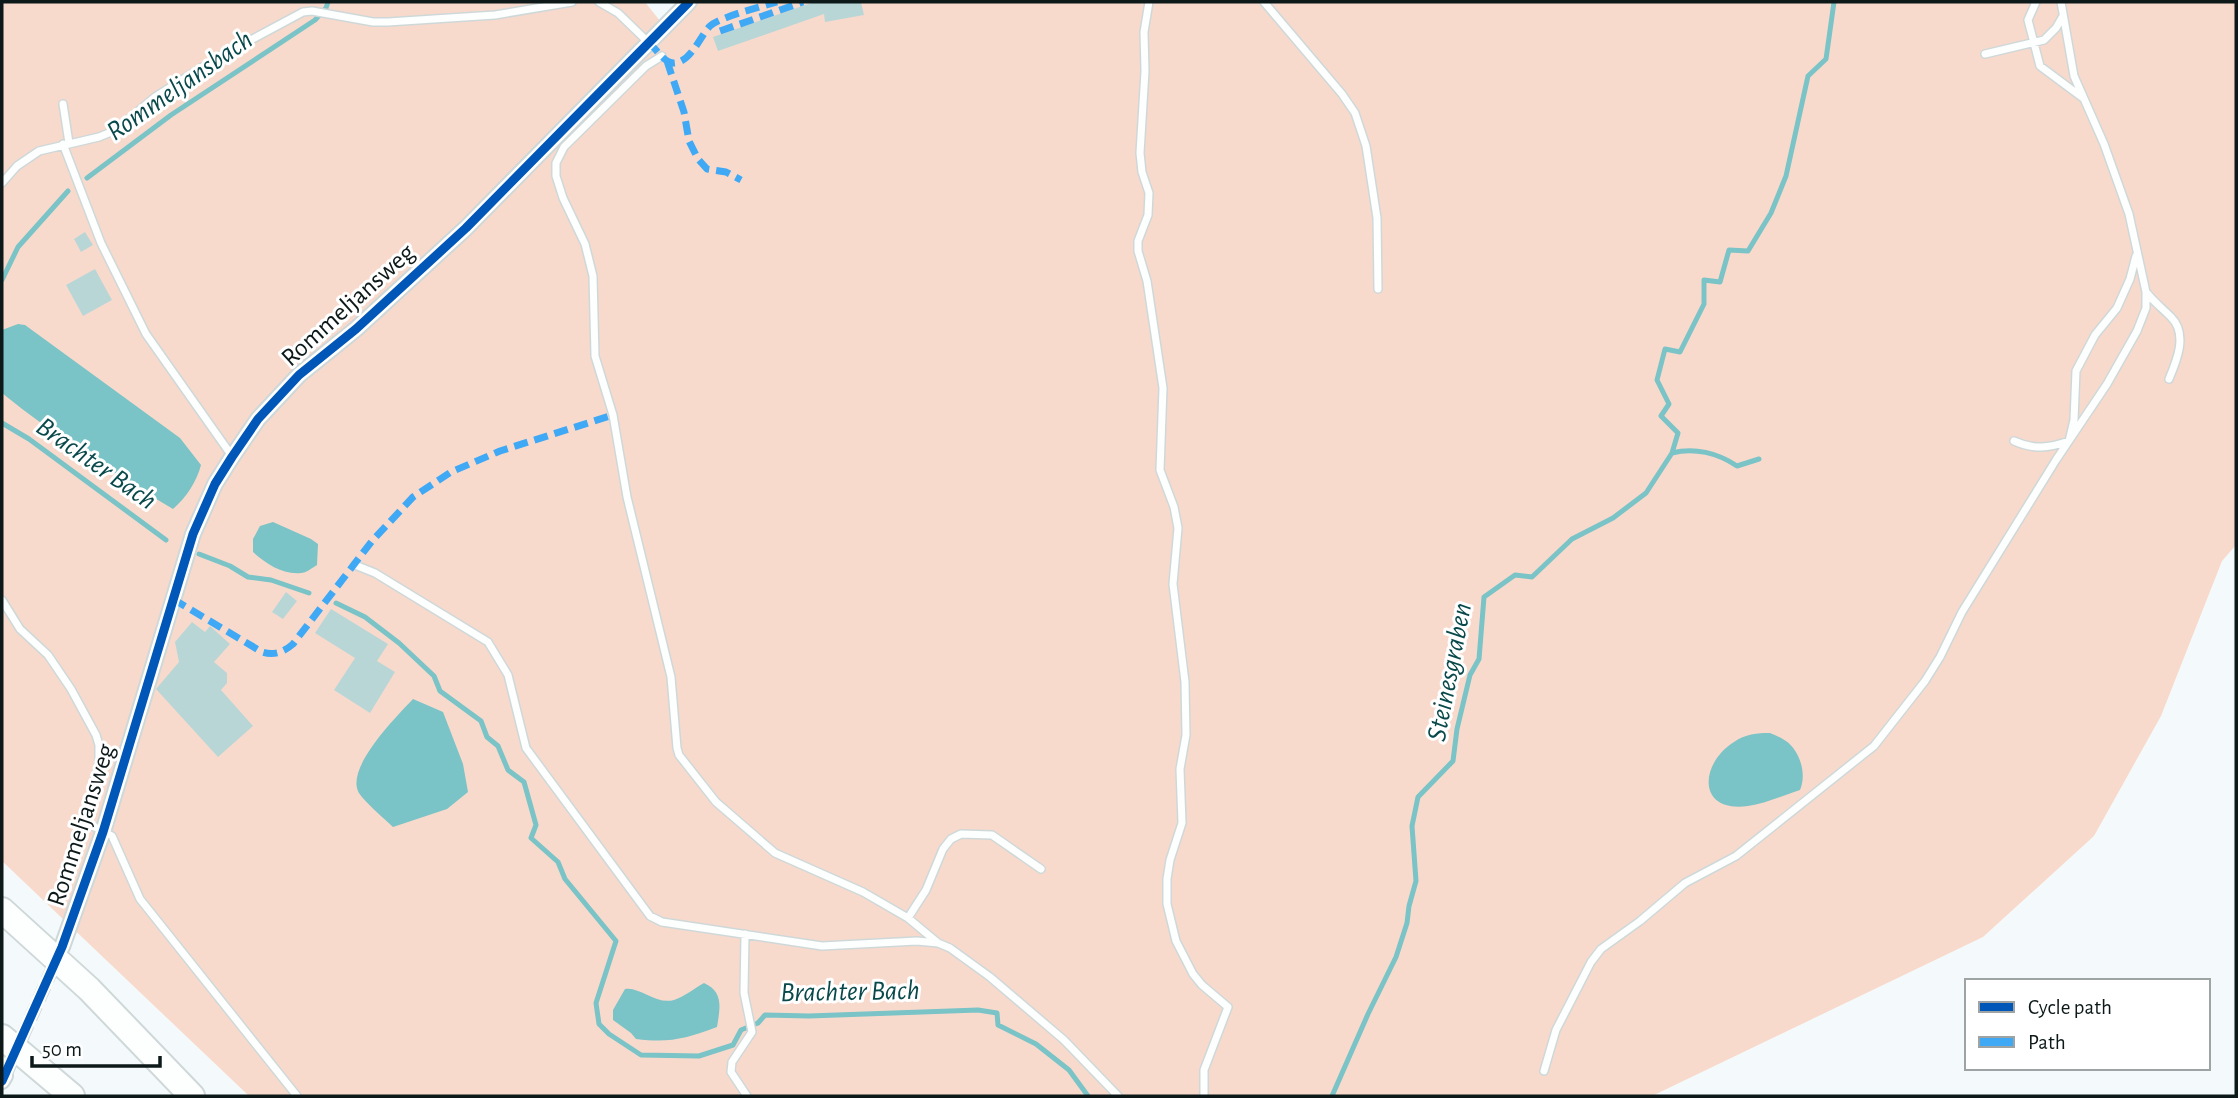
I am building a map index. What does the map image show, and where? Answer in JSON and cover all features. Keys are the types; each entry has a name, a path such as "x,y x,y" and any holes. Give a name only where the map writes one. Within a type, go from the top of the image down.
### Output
{"highway":[{"path":"2,910 89,989 192,1096"},
{"path":"2,1037 72,1096"}],"street":[{"name":"Rommeljansweg","path":"62,947 103,832 193,534 215,484 232,457 258,419 299,375 356,329 466,228 689,2"}],"lane":[{"path":"2,183 17,166 47,148 99,137 116,130 155,97 217,58 303,12 388,22 495,15 572,2"},
{"path":"599,2 618,13 648,42"},
{"path":"1149,2 1144,32 1145,71 1140,153 1142,172 1149,193 1147,215 1138,242 1138,251 1147,282 1163,388 1160,470 1174,507 1178,528 1172,584 1185,682 1186,735 1180,769 1182,823 1170,860 1167,904 1176,941 1193,974 1228,1007 1203,1070 1204,1096"},
{"path":"1264,2 1355,113 1366,146 1377,218 1378,289"},
{"path":"2036,2 2028,20 2040,66 2084,98"},
{"path":"1544,1071 1556,1030 1601,948 1640,921 1685,883 1736,856 1874,746 1925,681 1962,612 2107,384 2137,331 2146,308 2146,292 2129,214 2109,156 2074,76 2061,2"},
{"path":"1984,54 2044,40 2064,15"},
{"path":"662,56 646,66 564,147 556,163 556,176 584,244 593,276 595,356 613,415 627,497 671,677 677,748 684,764 716,802 775,853 863,892 908,918 938,943"},
{"path":"63,104 66,143 101,243 146,334 232,457"},
{"path":"2069,440 2074,420 2076,371 2095,335 2117,308 2130,279 2137,252"},
{"path":"2146,292 2158,307 2172,318 2178,328 2181,344 2169,379"},
{"path":"2014,441 2027,447 2048,448 2069,440"},
{"path":"355,565 375,573 488,642 508,675 526,748 650,916 662,922 822,946 917,941 938,943 950,948 990,977 1064,1040 1118,1096"},
{"path":"2,601 20,629 48,654 91,723 99,745 98,774 86,816 91,825 116,841 140,899 297,1096"},
{"path":"49,672 61,674"},
{"path":"908,918 926,890 943,849 951,839 961,834 992,835 1041,869"},
{"path":"745,934 744,993 752,1030 732,1062 731,1072 747,1096"}],"shaded area":[{"path":"4,2 645,2 668,31 698,2 2235,2 2236,545 2222,561 2161,716 2094,836 1983,937 1652,1096 249,1096 2,861"}],"water":[{"path":"18,324 25,325 180,438 201,465 190,489 173,509 85,454 2,393 2,330"},
{"path":"273,522 318,544 317,565 303,573 288,572 269,564 253,552 253,539 260,526"},
{"path":"413,699 443,712 463,764 468,792 447,809 393,827 360,795 357,781 366,755"},
{"path":"1770,733 1786,741 1795,751 1803,777 1800,790 1748,806 1731,806 1719,802 1712,794 1709,784 1710,773 1723,751 1738,739 1751,734"},
{"path":"704,983 718,996 717,1027 677,1039 648,1040 636,1039 613,1020 613,1010 625,989 667,1001 682,997"}],"building":[{"path":"814,2 861,2 864,15 825,22 824,14 718,51 713,37"},
{"path":"85,232 93,245 81,252 74,239"},
{"path":"95,269 112,300 83,316 66,285"},
{"path":"286,592 297,601 283,619 272,612"},
{"path":"331,609 388,644 377,661 395,672 370,713 334,690 355,658 315,633"},
{"path":"192,622 205,632 210,626 230,644 214,662 227,673 227,683 221,690 253,726 218,757 156,689 179,662 175,642"}],"waterway":[{"name":"Rommeljansbach","path":"87,178 171,115 315,20 328,2"},
{"name":"Steinesgraben","path":"1332,1096 1396,957 1407,923 1416,881 1412,826 1418,797 1453,761 1457,729 1470,675 1479,659 1484,597 1515,575 1532,577 1572,539 1613,518 1646,493 1672,453 1678,433 1661,416 1669,404 1657,380 1665,349 1680,352 1704,304 1704,280 1720,282 1729,250 1748,251 1771,213 1786,176 1808,76 1826,59 1834,2"},
{"name":"Rommeljansbach","path":"2,280 18,247 68,191"},
{"name":"Brachter Bach","path":"2,423 29,439 166,540"},
{"path":"1672,453 1706,452 1737,466 1759,459"},
{"name":"Brachter Bach","path":"199,554 230,566 248,577 271,580 309,593"},
{"name":"Brachter Bach","path":"336,603 365,617 399,643 434,676 440,691 481,721 487,737 498,746 508,770 524,782 536,825 531,838 558,862 565,879 616,941 596,1003 599,1024 609,1034 641,1055 699,1056 733,1045 741,1030 758,1023 765,1015 978,1010 997,1013 998,1025 1036,1044 1069,1070 1088,1096"}],"tunnel":[{"path":"5,1076 58,956"}],"marked path":[{"path":"648,42 666,60 679,62 690,54 710,26 742,12 777,2"},
{"path":"720,31 803,2"},
{"path":"667,61 684,112 689,141 698,159 707,169 726,172 741,180"},
{"path":"173,599 262,652 271,654 282,651 293,644 372,541 413,497 451,472 500,451 613,415"}],"cycle path":[{"path":"2,1081 62,947 103,832 193,534 215,484 232,457 258,419 299,375 356,329 466,228 689,2"}]}
